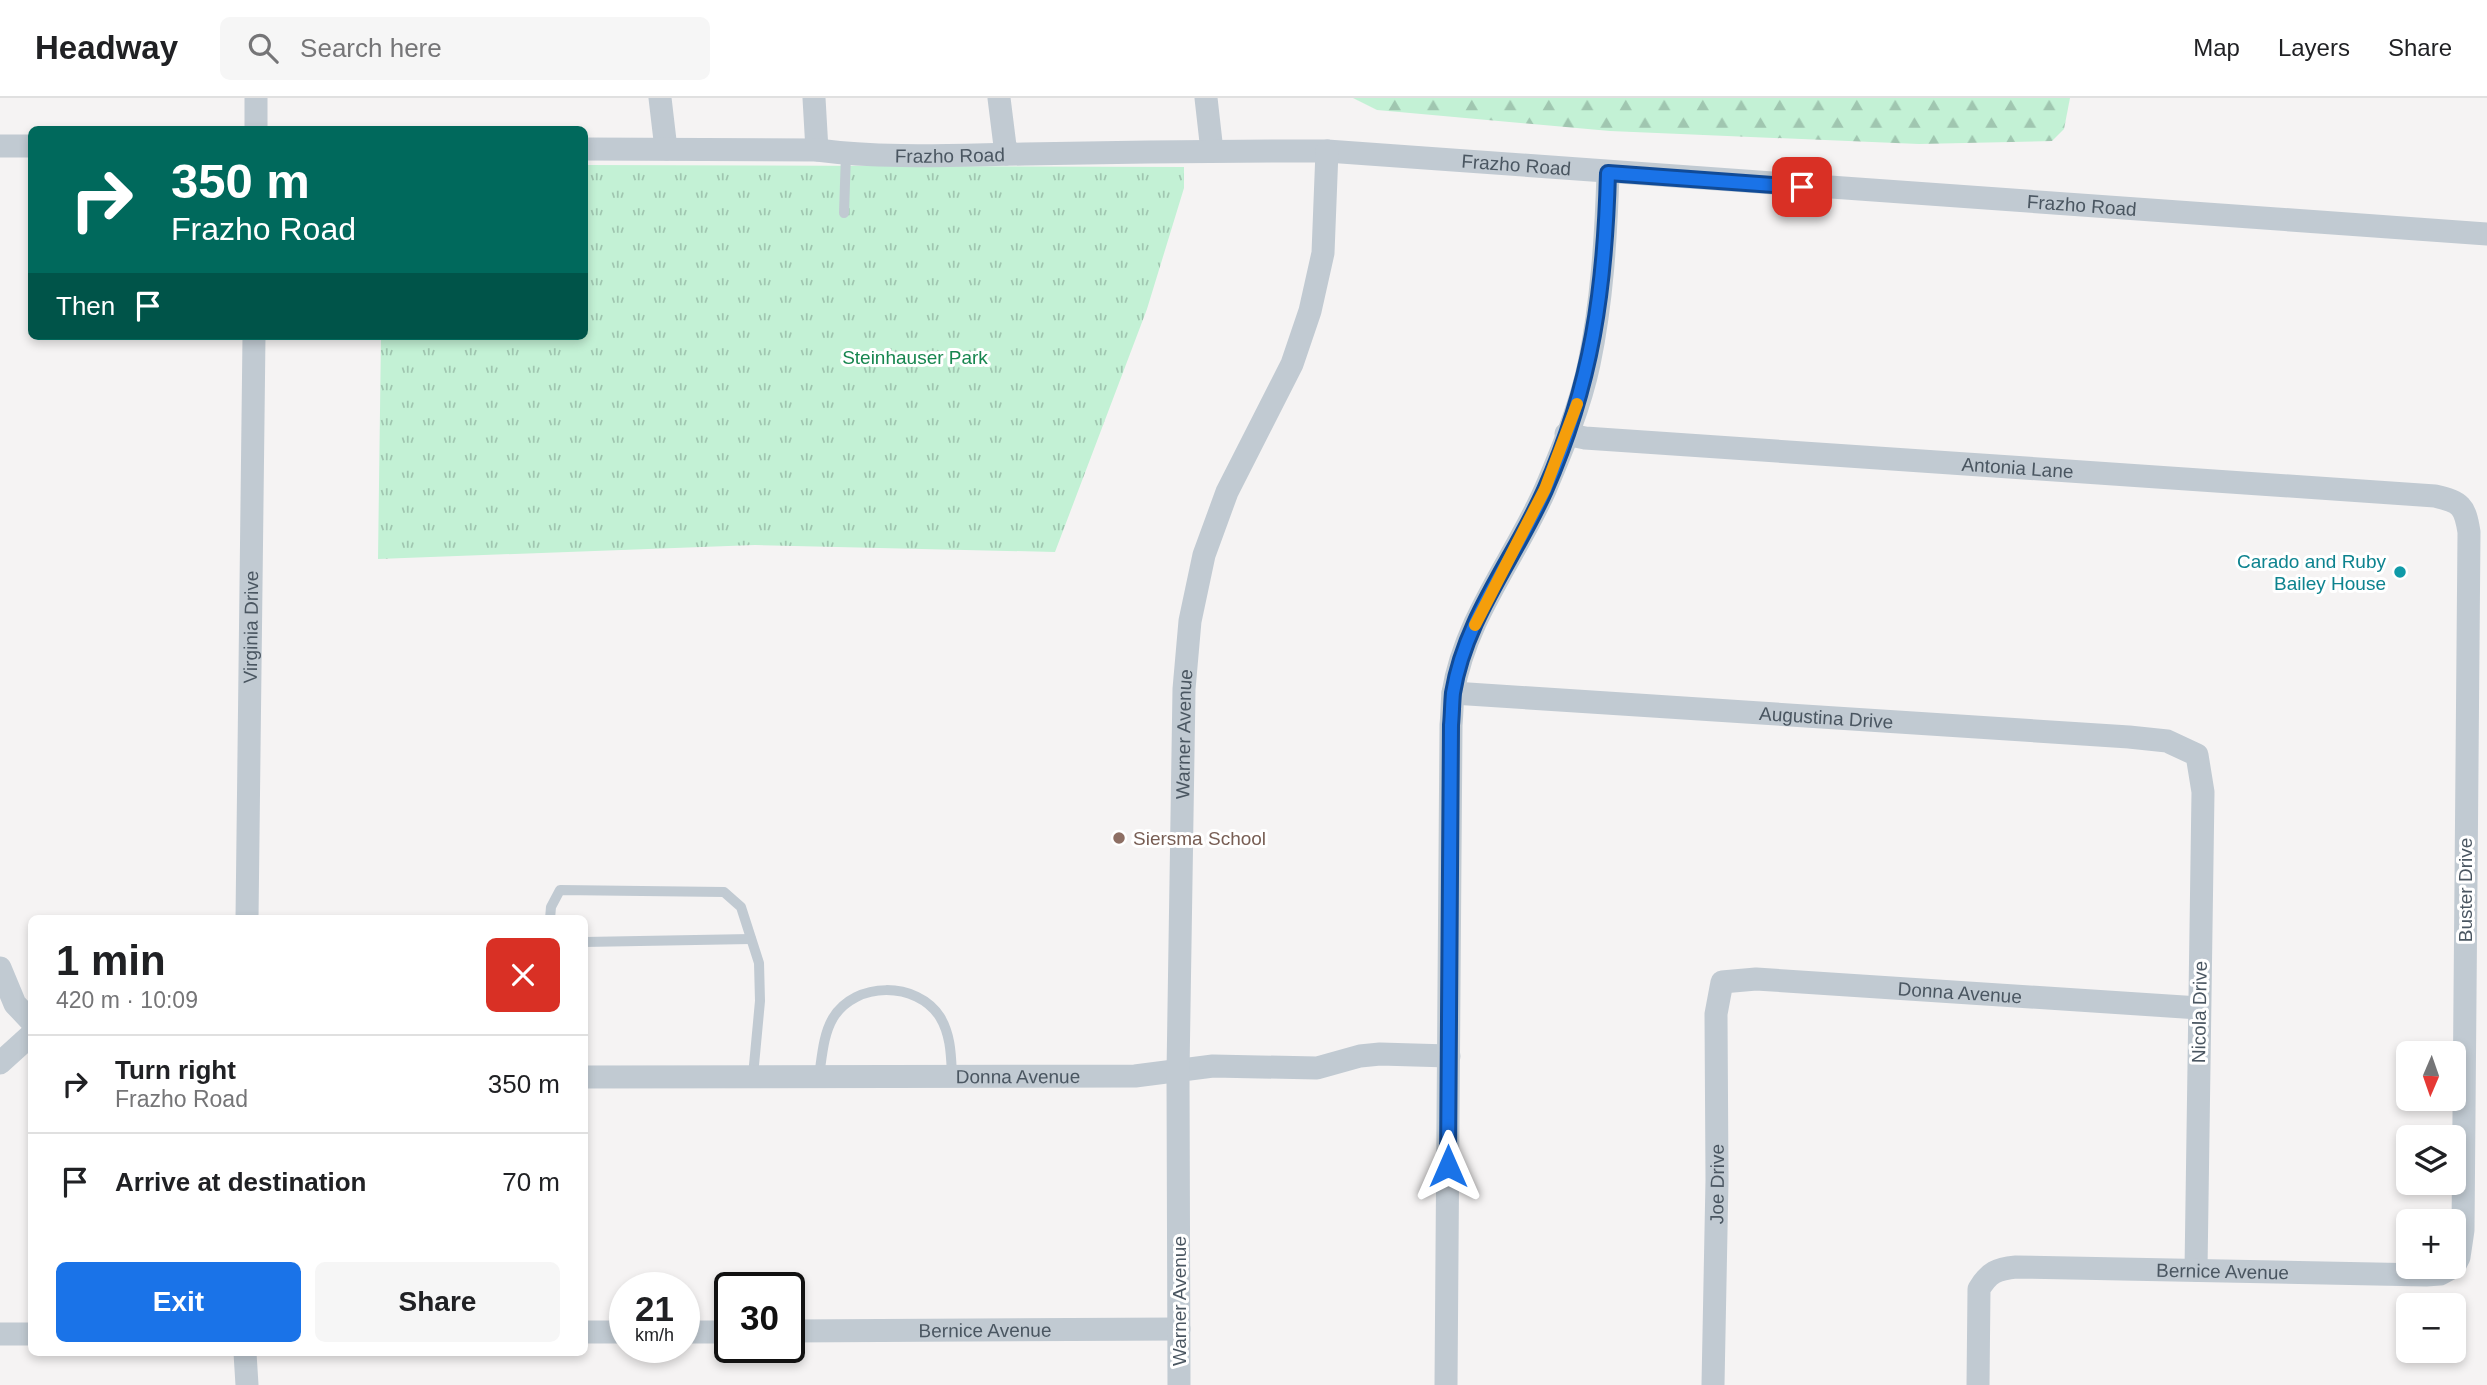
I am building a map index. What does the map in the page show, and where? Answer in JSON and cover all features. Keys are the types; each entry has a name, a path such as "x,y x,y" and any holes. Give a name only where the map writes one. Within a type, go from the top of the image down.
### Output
{"street":[{"path":"256,98 256,126"},
{"path":"660,98 666,149"},
{"path":"814,98 817,150"},
{"path":"999,98 1006,154"},
{"path":"1206,98 1212,151"},
{"path":"0,146 28,146"},
{"name":"Frazho Road","path":"588,149 817,150 846,154 1327,152 2487,234"},
{"name":"Warner Avenue","path":"1179,1385 1178,1072 1184,690 1195,588 1227,492 1292,364 1310,311 1322,253 1327,152"},
{"path":"1446,1385 1453,693 1465,650 1482,609 1545,489 1588,366 1600,303 1608,173"},
{"name":"Virginia Drive","path":"247,915 254,340"},
{"name":"Antonia Lane","path":"1566,434 1585,438 2435,496 2454,500 2466,512"},
{"name":"Buster Drive","path":"2464,1209 2476,721 2466,512"},
{"name":"Augustina Drive","path":"1453,693 2129,737 2167,741 2197,755"},
{"name":"Nicola Drive","path":"2196,1270 2203,792 2197,755"},
{"path":"0,968 15,1004 28,1018"},
{"name":"Donna Avenue","path":"1722,982 1756,979 2199,1008"},
{"name":"Joe Drive","path":"1713,1385 1717,1180 1716,1013 1722,982"},
{"path":"0,1063 28,1038"},
{"name":"Donna Avenue","path":"588,1077 1135,1076 1213,1066 1317,1068 1380,1054 1449,1056"},
{"name":"Bernice Avenue","path":"1978,1385 1979,1289 1995,1270 2016,1267 2396,1274"},
{"name":"Bernice Avenue","path":"805,1331 1179,1329"},
{"path":"588,1332 609,1332"},
{"path":"0,1334 28,1334"},
{"path":"245,1356 247,1385"}],"lane":[{"path":"844,213 846,154"},
{"path":"550,915 551,907 560,890 724,891 741,907 759,963 760,1001 752,1076"},
{"path":"588,942 751,939"},
{"path":"819,1076 824,1041 833,1017 847,1002 867,992 886,989 920,1000 940,1017 951,1052 952,1076"}],"green space":[{"path":"1353,98 2070,98 2064,129 2052,141 1919,144 1610,131 1377,110"},
{"name":"Steinhauser Park","path":"588,165 1184,167 1184,188 1147,309 1055,552 755,545 378,559 381,340 588,340"}],"slow traffic":[{"path":"1475,625 1545,489 1577,404"}],"place":[{"name":"Carado and Ruby Bailey House","path":"2400,572"},
{"name":"Siersma School","path":"1119,838"}],"route":[{"path":"1448,1166 1453,693 1465,650 1482,609 1545,489 1577,403 1588,366 1600,303 1608,173 1802,187"}]}
